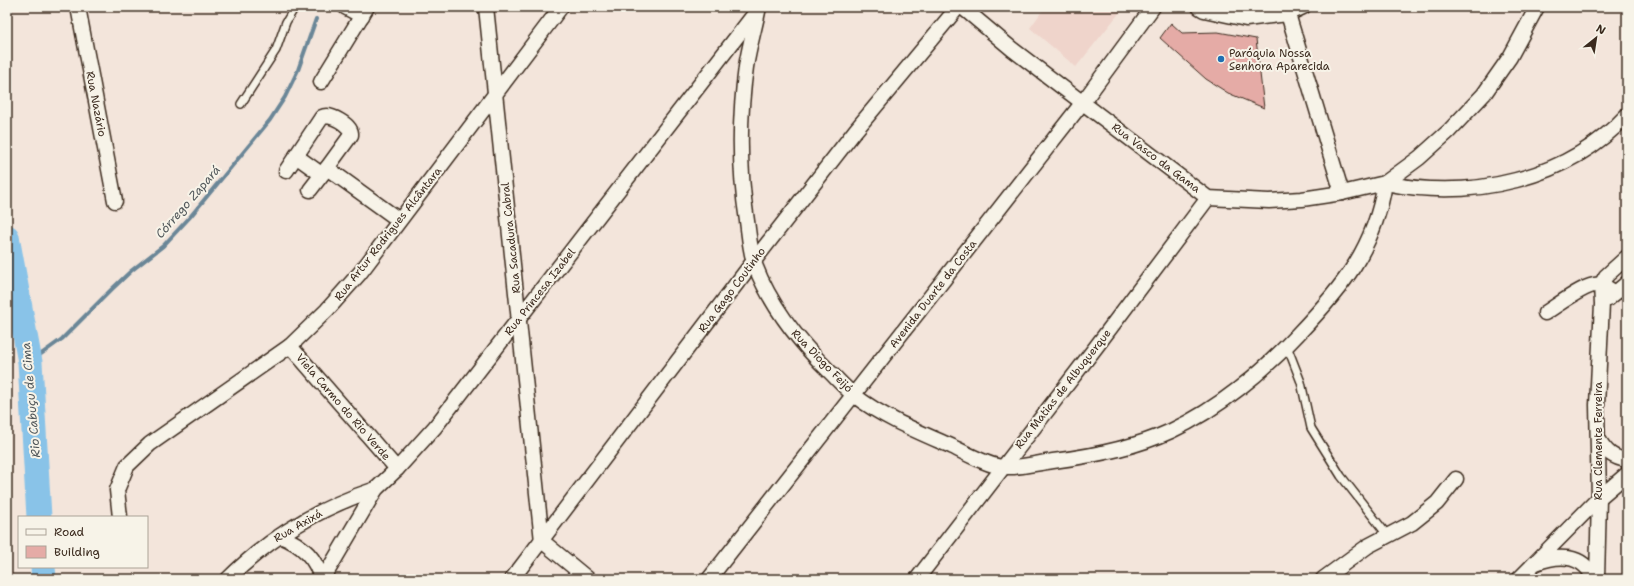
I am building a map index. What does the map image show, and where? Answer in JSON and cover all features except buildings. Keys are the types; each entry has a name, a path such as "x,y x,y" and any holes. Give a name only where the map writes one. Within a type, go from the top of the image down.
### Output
{"street":[{"name":"Rua Nazário","path":"78,7 115,201"},
{"path":"321,82 364,12 345,7"},
{"name":"Rua Sacadura Cabral","path":"486,7 542,542"},
{"name":"Rua Artur Rodrigues Alcântara","path":"120,516 118,490 127,466 150,444 290,346 328,310 360,273 561,7"},
{"name":"Rua Gago Coutinho","path":"512,579 542,542 753,262 855,132 958,7"},
{"name":"Rua Vasco da Gama","path":"962,7 1012,49 1208,198 1269,201 1302,199 1342,193 1386,183"},
{"name":"Avenida Duarte da Costa","path":"709,579 1083,102 1153,7"},
{"path":"1199,7 1204,10 1246,19 1288,14 1303,7"},
{"path":"1001,468 1093,456 1127,447 1171,431 1209,410 1249,379 1287,346 1331,300 1355,266 1375,226 1382,205 1386,183 1424,154 1449,131 1484,94 1510,57 1536,7"},
{"name":"Rua Diogo Feijó","path":"759,8 746,64 741,114 740,157 744,206 753,262 769,299 788,327 816,359 854,395 888,417 1001,468"},
{"name":"Rua Princesa Izabel","path":"322,579 376,489 397,469 435,427 759,8"},
{"path":"1288,14 1342,193"},
{"path":"286,171 322,117 326,115 331,116 349,128 351,135 310,190"},
{"path":"1386,183 1409,188 1431,190 1479,188 1534,175 1562,163 1590,148 1613,130 1627,115"},
{"path":"296,156 324,171 400,220"},
{"name":"Rua Matias de Albuquerque","path":"917,579 1001,468 1096,347 1208,198"},
{"path":"1601,285 1606,276 1627,257"},
{"path":"1602,304 1627,283"},
{"path":"1545,313 1584,289 1601,285 1615,293"},
{"name":"Rua Clemente Ferreira","path":"1597,579 1599,440 1597,405 1602,304 1601,285"},
{"name":"Viela Carmo do Rio Verde","path":"290,346 397,469"},
{"path":"1599,440 1604,449 1610,455 1627,460"},
{"path":"1519,579 1599,498 1627,474"},
{"path":"1323,579 1368,546 1412,523 1437,503 1456,479"},
{"name":"Rua Axixá","path":"228,579 250,557 312,516 352,497 376,489"},
{"name":"Rua Princesa Izabel","path":"280,536 304,548 313,559 322,579"},
{"path":"542,542 588,579"},
{"path":"1534,564 1556,556 1566,557 1577,561 1585,567 1594,579"}],"lane":[{"path":"242,104 276,50 286,22 295,7"},
{"path":"1287,346 1301,382 1311,428 1341,476 1388,536"}],"shaded area":[{"path":"1045,7 1124,7 1076,67 1030,28"}],"waterway":[{"name":"Córrego Zapará","path":"30,362 62,339 131,271 163,246 190,217 270,120 285,97 298,70 316,19"},
{"name":"Rio Cabuçu de Cima","path":"7,237 30,362 39,516"},
{"name":"Rio Cabuçu de Cima","path":"43,568 44,579"}],"place":[{"name":"Paróquia Nossa Senhora Aparecida","path":"1221,59"}]}
